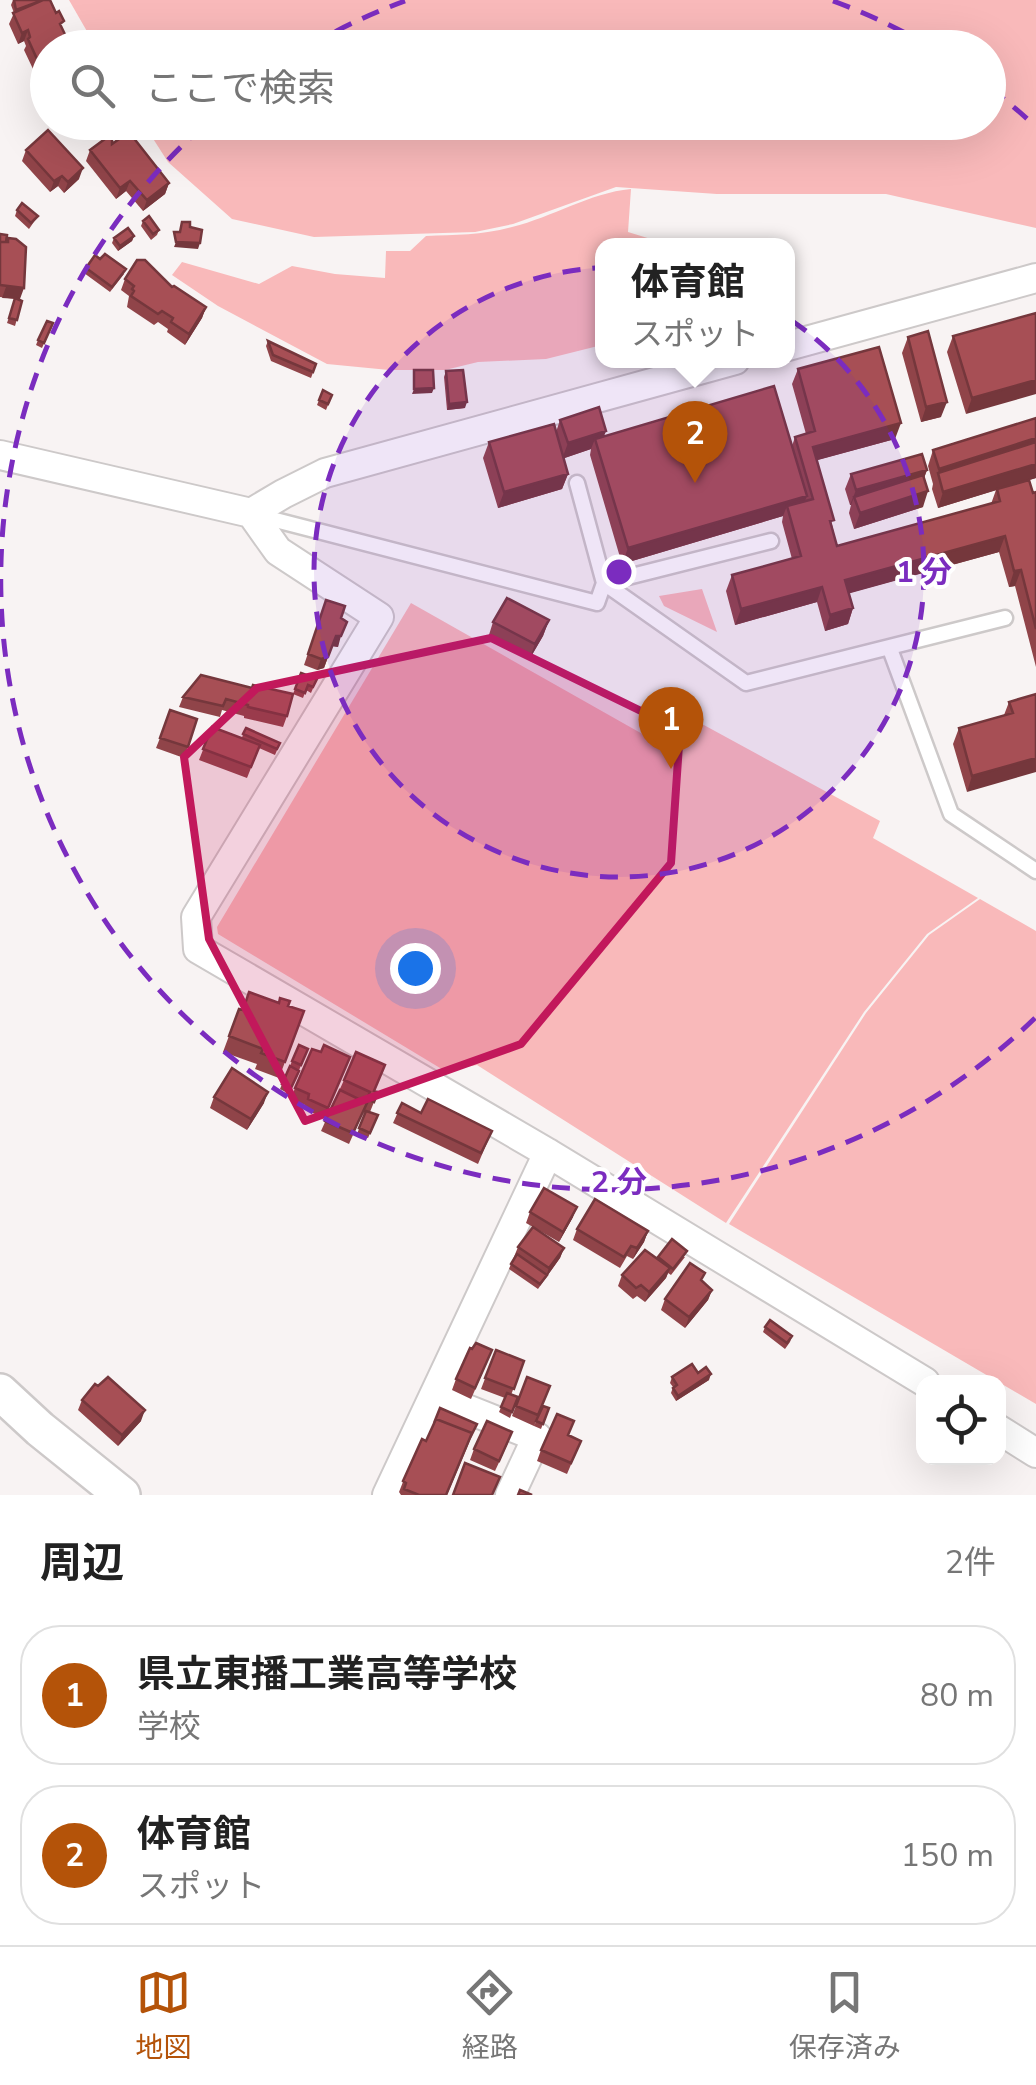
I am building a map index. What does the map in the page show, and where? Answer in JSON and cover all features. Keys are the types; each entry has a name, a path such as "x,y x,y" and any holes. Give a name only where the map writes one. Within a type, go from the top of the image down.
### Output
{"street":[{"path":"795,344 1036,278"},
{"path":"251,514 325,473 706,368"},
{"path":"0,456 251,514 278,551 380,617 196,917 198,950 548,1153 916,1377"},
{"path":"387,1495 548,1153"},
{"path":"0,1392 122,1495"},
{"path":"434,1396 537,1438 510,1495"},
{"path":"1006,1434 1036,1453"}],"lane":[{"path":"251,514 597,603 604,583 578,484"},
{"path":"604,583 771,541"},
{"path":"604,583 746,683 1006,618"},
{"path":"890,648 951,814 1036,871"}],"highlighted area":[{"path":"491,638 680,730 671,863 521,1044 305,1121 209,939 184,757 257,688"}],"shaded area":[{"path":"69,0 1036,0 1036,228 886,194 717,194 616,187 513,224 475,232 314,237 232,219 168,162 154,140 1006,140 1006,30 86,30"},
{"path":"631,189 628,232 648,238 595,238 595,347 546,359 478,362 445,370 327,364 218,306 172,275 182,262 259,284 292,266 385,278 386,251 410,251 426,236 501,230"},
{"path":"702,589 717,632 664,606 659,596"},
{"path":"411,603 646,736 691,718 880,821 873,838 978,898 927,934 864,1012 726,1223 477,1065 445,1071 218,934 217,927"},
{"path":"980,899 1036,931 1036,1404 1006,1386 1006,1375 987,1375 729,1224 866,1013 929,935"}],"building":[{"path":"14,0 43,0 16,10"},
{"path":"50,0 64,21 60,24 63,30 30,30 30,37 28,30 22,33 13,13"},
{"path":"37,140 57,140 83,168 68,182 62,176 54,181 26,150"},
{"path":"104,140 112,140 112,144 135,140 169,183 147,200 130,181 120,188 90,150"},
{"path":"22,203 38,216 31,223 17,210"},
{"path":"149,216 159,230 153,234 143,221"},
{"path":"182,222 202,230 200,243 176,242 174,232 180,232"},
{"path":"128,228 134,236 120,246 114,238"},
{"path":"8,238 26,247 24,288 0,285 0,242 8,242"},
{"path":"105,254 126,269 112,287 86,268 95,255 100,259"},
{"path":"137,260 145,260 172,287 206,307 189,334 171,322 173,318 162,311 158,314 131,296 134,286 125,279"},
{"path":"15,298 22,301 17,320 9,318"},
{"path":"1036,313 1036,380 972,398 953,336"},
{"path":"47,321 53,323 44,343 38,340"},
{"path":"928,331 947,402 926,407 908,337"},
{"path":"268,341 316,364 313,372 273,355"},
{"path":"879,347 901,423 813,447 834,520 830,521 837,546 1000,501 997,489 1029,480 1033,493 1036,492 1036,629 1021,570 1014,571 1005,536 845,580 853,608 830,615 822,587 741,609 732,575 801,556 787,506 813,499 795,437 815,431 798,369"},
{"path":"414,370 433,370 434,388 414,389"},
{"path":"463,370 467,402 449,404 446,371"},
{"path":"774,386 807,496 628,548 595,439"},
{"path":"323,390 332,395 328,404 319,400"},
{"path":"599,407 606,431 568,443 560,420"},
{"path":"1036,418 1036,438 939,469 933,450"},
{"path":"554,424 568,474 504,492 489,442"},
{"path":"1036,442 1036,464 943,492 938,473"},
{"path":"922,454 927,470 856,490 851,474"},
{"path":"923,475 928,491 860,513 854,497"},
{"path":"507,598 549,620 535,644 493,622"},
{"path":"326,600 345,606 341,618 347,622 328,657 321,659 308,654"},
{"path":"301,673 317,679 305,693 295,689"},
{"path":"201,675 293,694 287,716 226,699 223,706 183,697"},
{"path":"1036,694 1036,758 972,776 959,728 1013,713 1009,702"},
{"path":"170,710 197,719 188,747 160,738"},
{"path":"212,727 260,745 251,767 203,749"},
{"path":"246,728 280,743 277,749 243,734"},
{"path":"249,992 279,1003 280,998 290,1001 288,1006 304,1011 285,1062 229,1036"},
{"path":"299,1045 308,1049 301,1065 292,1061"},
{"path":"324,1045 350,1057 328,1108 295,1088 312,1049 321,1052"},
{"path":"356,1052 385,1065 374,1091 378,1092 374,1102 367,1099 370,1092 344,1080"},
{"path":"290,1066 299,1071 291,1088 282,1084"},
{"path":"232,1068 268,1092 251,1119 214,1097"},
{"path":"340,1090 367,1103 353,1133 325,1121"},
{"path":"428,1099 492,1131 481,1153 397,1113 402,1103 421,1113"},
{"path":"366,1111 378,1115 370,1133 359,1128"},
{"path":"544,1188 577,1207 563,1232 530,1212"},
{"path":"595,1199 648,1231 637,1248 631,1246 624,1257 577,1229"},
{"path":"533,1227 564,1248 549,1268 518,1247"},
{"path":"672,1239 687,1251 673,1269 658,1257"},
{"path":"645,1250 670,1268 649,1292 641,1285 636,1288 622,1275"},
{"path":"517,1254 547,1275 540,1284 511,1264"},
{"path":"690,1263 705,1273 701,1280 712,1290 689,1317 665,1299"},
{"path":"770,1320 792,1336 787,1343 765,1327"},
{"path":"476,1343 492,1350 475,1388 456,1379"},
{"path":"496,1350 524,1361 514,1389 485,1378"},
{"path":"692,1364 698,1373 706,1367 711,1374 678,1396 672,1377"},
{"path":"108,1377 145,1410 122,1435 82,1400 95,1384 98,1386"},
{"path":"527,1377 550,1386 538,1415 516,1406"},
{"path":"507,1393 518,1397 512,1412 501,1407"},
{"path":"543,1406 549,1408 543,1424 536,1421"},
{"path":"440,1408 477,1424 470,1438 472,1433 436,1419 434,1423"},
{"path":"557,1414 574,1421 568,1435 581,1441 571,1463 541,1450"},
{"path":"436,1419 472,1433 446,1495 419,1495 404,1489 403,1481"},
{"path":"487,1421 512,1432 499,1461 474,1449"},
{"path":"465,1463 500,1477 492,1495 453,1495"}],"place":[{"name":"体育館","path":"695,483"},
{"name":"県立東播工業高等学校","path":"671,769"}]}
